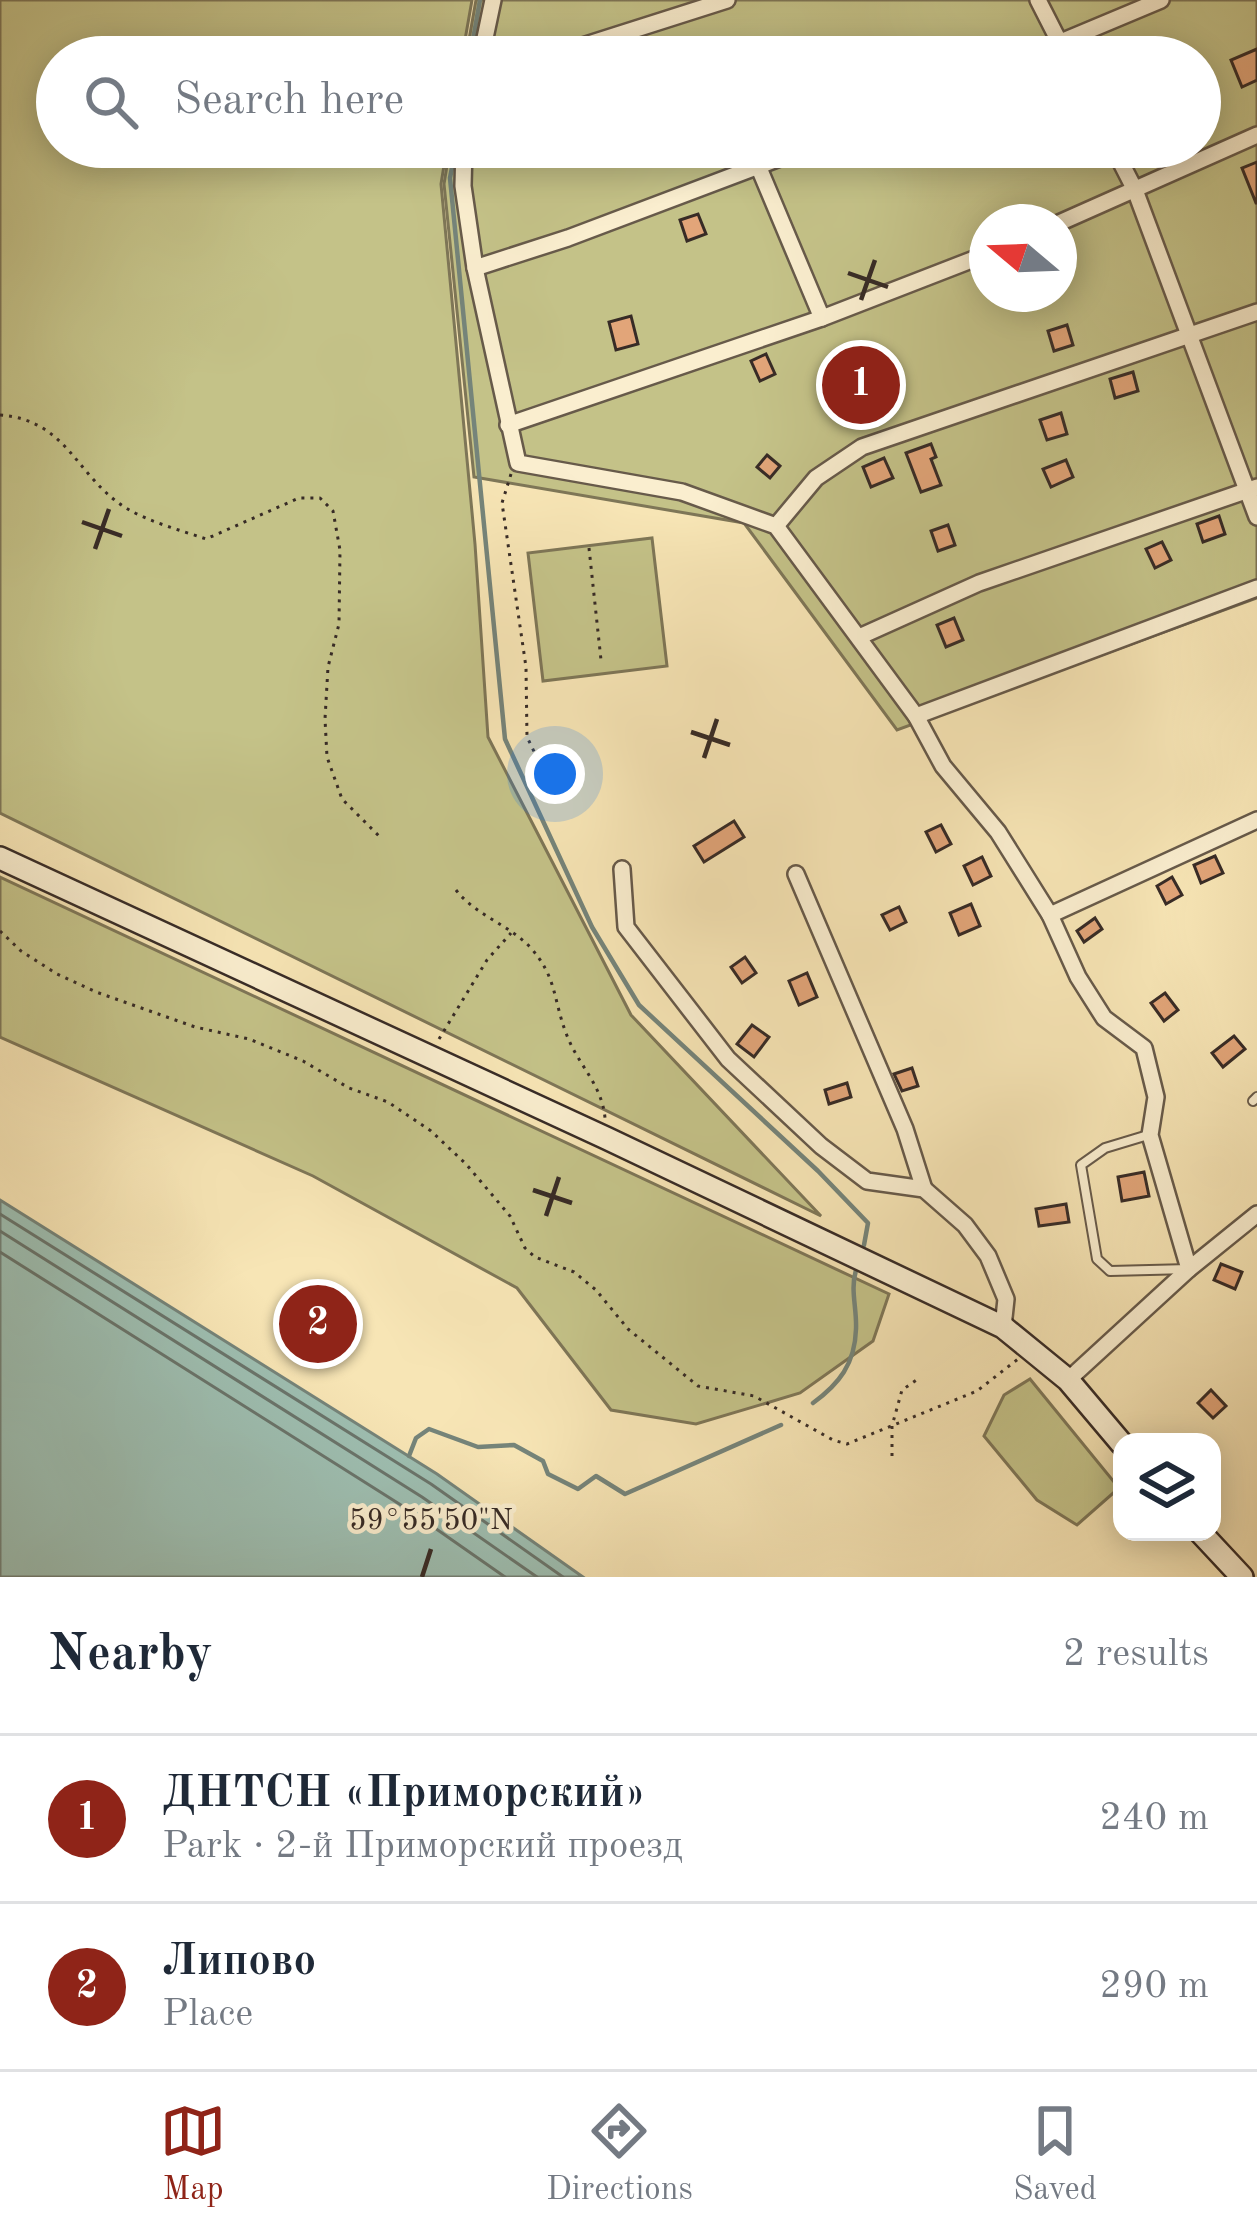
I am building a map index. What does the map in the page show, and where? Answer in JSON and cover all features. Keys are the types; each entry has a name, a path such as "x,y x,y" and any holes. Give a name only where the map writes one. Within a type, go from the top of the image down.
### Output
{"main road":[{"path":"0,858 1003,1327 1068,1380 1113,1433"},
{"path":"1208,1541 1242,1577"}],"street":[{"path":"485,36 493,0"},
{"path":"614,36 728,0"},
{"path":"1038,0 1057,36"},
{"path":"1091,36 1162,0"},
{"path":"1221,151 1257,135"},
{"path":"465,168 475,268 518,463 682,492 776,526 916,716 943,766 998,832 1050,915 1078,977 1104,1018 1144,1048 1156,1097 1150,1135 1189,1269"},
{"path":"475,268 759,168 822,318"},
{"path":"1124,168 1252,489 1257,518"},
{"path":"1077,215 1184,168"},
{"path":"508,425 822,318 969,261"},
{"path":"776,526 816,478 862,447 1257,312"},
{"path":"859,637 980,583 1252,489"},
{"path":"916,716 1257,588"},
{"path":"1050,915 1257,820"},
{"path":"622,869 626,927 728,1059 821,1146 867,1181 924,1189"},
{"path":"796,874 904,1130 924,1189 965,1225 988,1256 1006,1299 1003,1327"},
{"path":"1068,1380 1257,1214"}],"lane":[{"path":"1150,1135 1105,1148 1081,1166 1096,1259 1110,1271 1189,1269"}],"path":[{"path":"0,415 22,416 43,425 125,507 206,539 298,498 320,498 333,511 340,550 339,624 328,667 327,758 343,799 380,838"},
{"path":"518,463 506,482 502,503 526,667 527,737 545,773 552,802"},
{"path":"590,548 601,660"},
{"path":"456,890 474,908 512,932 548,970 566,1033 603,1099 606,1138"},
{"path":"0,931 56,974 96,992 195,1027 249,1039 388,1102 431,1131 466,1164 510,1216 535,1257 574,1272 596,1289 628,1329 698,1386 754,1396 847,1444 977,1390 1021,1358"},
{"path":"431,1057 487,960 512,932"},
{"path":"892,1456 892,1426 902,1390 918,1379"}],"shaded area":[{"path":"0,0 472,0 466,36 36,36 36,168 444,168 441,184 488,737 631,1015 821,1216 0,813"},
{"path":"476,0 1257,0 1257,598 897,730 744,523 474,477 444,184 447,168 1221,168 1221,36 470,36"},
{"path":"652,538 667,666 543,681 528,553"},
{"path":"0,877 889,1294 873,1341 800,1393 696,1424 611,1410 517,1288 313,1176 0,1037"},
{"path":"1030,1379 1113,1481 1113,1493 1077,1525 1037,1500 984,1436 1004,1395"}],"water":[{"path":"0,1200 437,1474 583,1577 0,1577"}],"building":[{"path":"1257,49 1257,80 1242,87 1231,60"},
{"path":"1257,162 1257,203 1256,203 1242,168"},
{"path":"698,214 706,234 687,241 680,220"},
{"path":"631,316 638,344 616,350 609,322"},
{"path":"1067,325 1073,345 1054,351 1048,331"},
{"path":"766,354 775,374 760,381 751,361"},
{"path":"1133,372 1138,391 1115,398 1110,379"},
{"path":"1061,413 1067,434 1047,440 1040,420"},
{"path":"931,444 941,485 921,492 906,453"},
{"path":"767,455 780,466 770,478 757,467"},
{"path":"884,458 893,478 871,487 863,467"},
{"path":"1066,460 1073,477 1051,487 1043,469"},
{"path":"1219,516 1225,534 1203,542 1197,524"},
{"path":"948,525 955,545 938,551 931,531"},
{"path":"1162,542 1171,560 1155,568 1146,549"},
{"path":"954,618 963,640 946,647 937,625"},
{"path":"734,821 744,837 704,862 694,846"},
{"path":"941,825 951,844 936,852 926,832"},
{"path":"1215,856 1223,873 1201,883 1194,865"},
{"path":"982,857 991,876 973,885 964,866"},
{"path":"1172,877 1182,895 1166,904 1157,886"},
{"path":"971,904 980,926 959,935 950,913"},
{"path":"899,907 906,922 890,930 882,915"},
{"path":"1095,918 1102,929 1084,942 1077,931"},
{"path":"745,957 756,973 742,983 731,967"},
{"path":"807,973 817,997 799,1005 789,981"},
{"path":"1165,993 1178,1010 1164,1021 1151,1003"},
{"path":"752,1025 769,1037 754,1057 737,1044"},
{"path":"1234,1036 1245,1049 1223,1067 1212,1053"},
{"path":"912,1068 918,1086 902,1091 894,1074"},
{"path":"847,1083 851,1097 829,1104 825,1090"},
{"path":"1144,1172 1149,1196 1122,1201 1118,1177"},
{"path":"1066,1204 1069,1222 1039,1226 1036,1209"},
{"path":"1221,1264 1242,1272 1235,1289 1214,1280"},
{"path":"1211,1390 1226,1406 1213,1418 1198,1403"}],"waterway":[{"path":"474,36 480,0"},
{"path":"452,168 505,739 592,927 639,1005 868,1223 864,1245"},
{"path":"813,1403 838,1380 853,1353 856,1270"},
{"path":"409,1456 416,1438 429,1429 478,1447 514,1445 543,1461 548,1474 578,1489 596,1476 625,1494 781,1425"}],"place":[{"name":"ДНТСН «Приморский»","path":"861,385"},
{"name":"Липово","path":"318,1324"}]}
